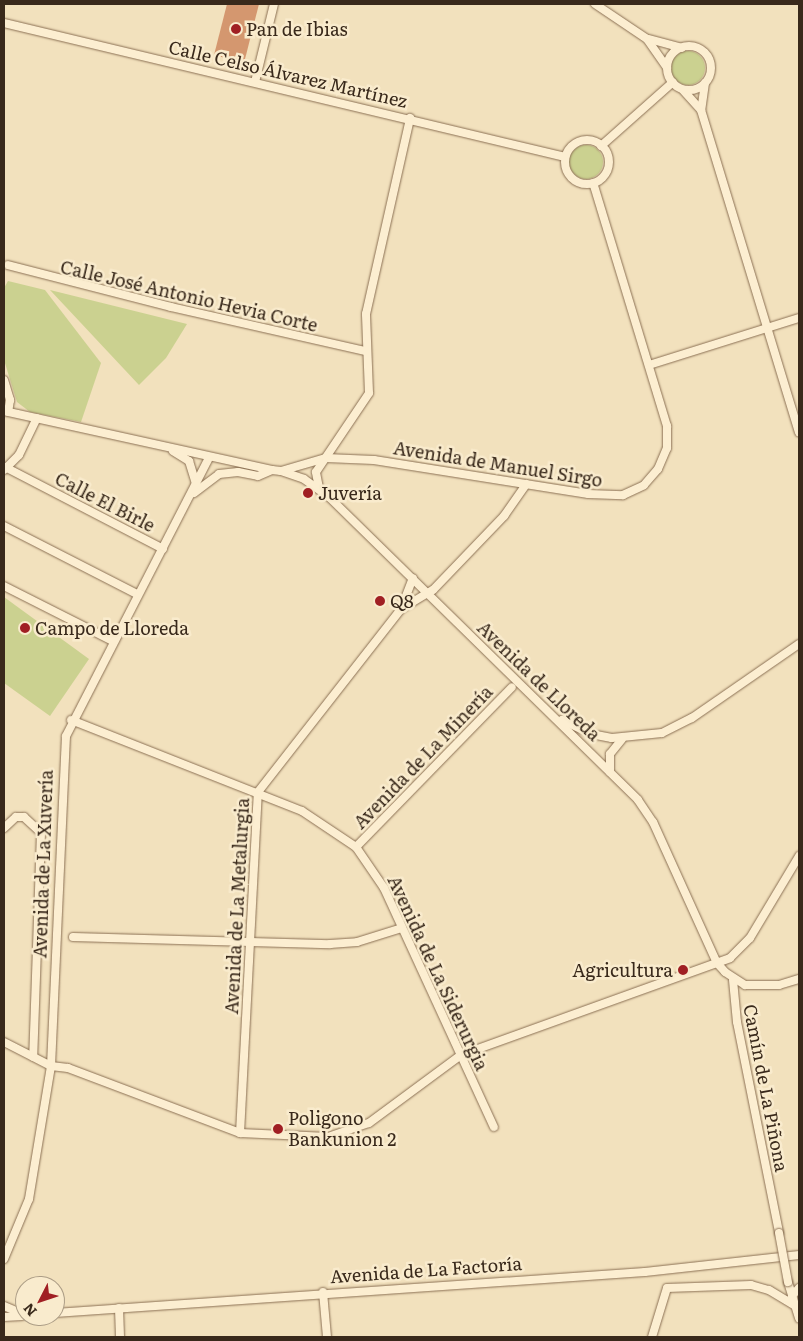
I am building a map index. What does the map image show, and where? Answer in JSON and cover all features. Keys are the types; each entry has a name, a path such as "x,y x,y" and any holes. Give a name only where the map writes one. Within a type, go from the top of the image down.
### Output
{"street":[{"path":"255,82 274,4"},
{"path":"595,4 647,39 682,48 698,49 708,59 710,73 705,83 701,110 799,432"},
{"name":"Calle Celso Álvarez Martínez","path":"4,23 410,118 565,157"},
{"path":"647,39 676,85 701,110"},
{"path":"667,69 672,55 682,48"},
{"path":"676,85 696,89 705,83"},
{"path":"601,146 676,85"},
{"path":"319,488 316,472 369,394 365,351 374,272 410,118"},
{"path":"580,141 601,146 608,158 607,170 593,183 580,183 569,176 565,157 580,141"},
{"name":"Avenida de Manuel Sirgo","path":"6,412 209,458 272,470 281,471 326,458 426,466 612,497 635,490 652,478 663,459 668,438 593,183"},
{"name":"Calle José Antonio Hevia Corte","path":"5,264 171,308 365,351"},
{"path":"648,365 799,318"},
{"path":"4,380 10,400 6,412"},
{"path":"4,469 23,448 37,418"},
{"path":"170,448 188,462 196,484"},
{"name":"Avenida de La Xuvería","path":"4,1259 29,1199 50,1066 63,756 72,720 137,594 192,494 209,458"},
{"name":"Calle El Birle","path":"4,469 163,549"},
{"name":"Avenida de La Xuvería","path":"192,494 219,474 238,472 258,476 272,470"},
{"name":"Avenida de Lloreda","path":"281,471 319,488 610,772 653,822 717,963 733,980"},
{"path":"401,609 428,593 504,516 526,484"},
{"path":"4,526 137,594"},
{"path":"401,609 413,578"},
{"path":"4,586 113,641"},
{"name":"Avenida de La Metalurgia","path":"240,1133 258,792 401,609"},
{"path":"549,712 590,734 622,739 676,728 799,644"},
{"name":"Avenida de La Minería","path":"356,847 512,687"},
{"name":"Avenida de La Siderurgia","path":"72,720 258,792 324,822 356,847 384,888 494,1128"},
{"path":"610,772 610,754 622,739"},
{"path":"4,828 16,817 24,817 41,833 33,1057"},
{"path":"4,1042 50,1066 68,1068 240,1133 328,1137 369,1123 460,1056 717,963 743,948 799,856"},
{"path":"74,937 250,944 356,942 402,928"},
{"path":"733,980 761,986 799,978"},
{"name":"Camín de La Piñona","path":"733,980 737,1022 778,1233 788,1282 799,1318"},
{"name":"Avenida de La Factoría","path":"65,1312 323,1292 645,1272 799,1254"},
{"path":"652,1337 667,1288 751,1285 769,1290 796,1306"},
{"path":"792,1296 799,1288"},
{"path":"323,1292 327,1337"},
{"path":"119,1308 120,1337"}],"green space":[{"path":"688,51 700,56 705,68 700,80 688,85 676,80 671,68 676,56"},
{"path":"586,145 593,146 598,150 602,155 602,169 598,174 593,178 586,179 579,178 574,174 570,169 569,162 570,155 574,150 579,146"},
{"path":"8,281 45,290 101,363 81,422 30,412 17,402 4,360 4,288"},
{"path":"50,290 187,324 166,358 139,385"},
{"name":"Campo de Lloreda","path":"4,597 89,659 50,716 4,683"}],"building":[{"name":"Pan de Ibias","path":"227,4 259,4 244,63 214,55"}],"place":[{"name":"Pan de Ibias","path":"236,29"},
{"name":"Juvería","path":"308,493"},
{"name":"Q8","path":"380,601"},
{"name":"Campo de Lloreda","path":"25,628"},
{"name":"Agricultura","path":"683,970"},
{"name":"Poligono Bankunion 2","path":"278,1129"}]}
